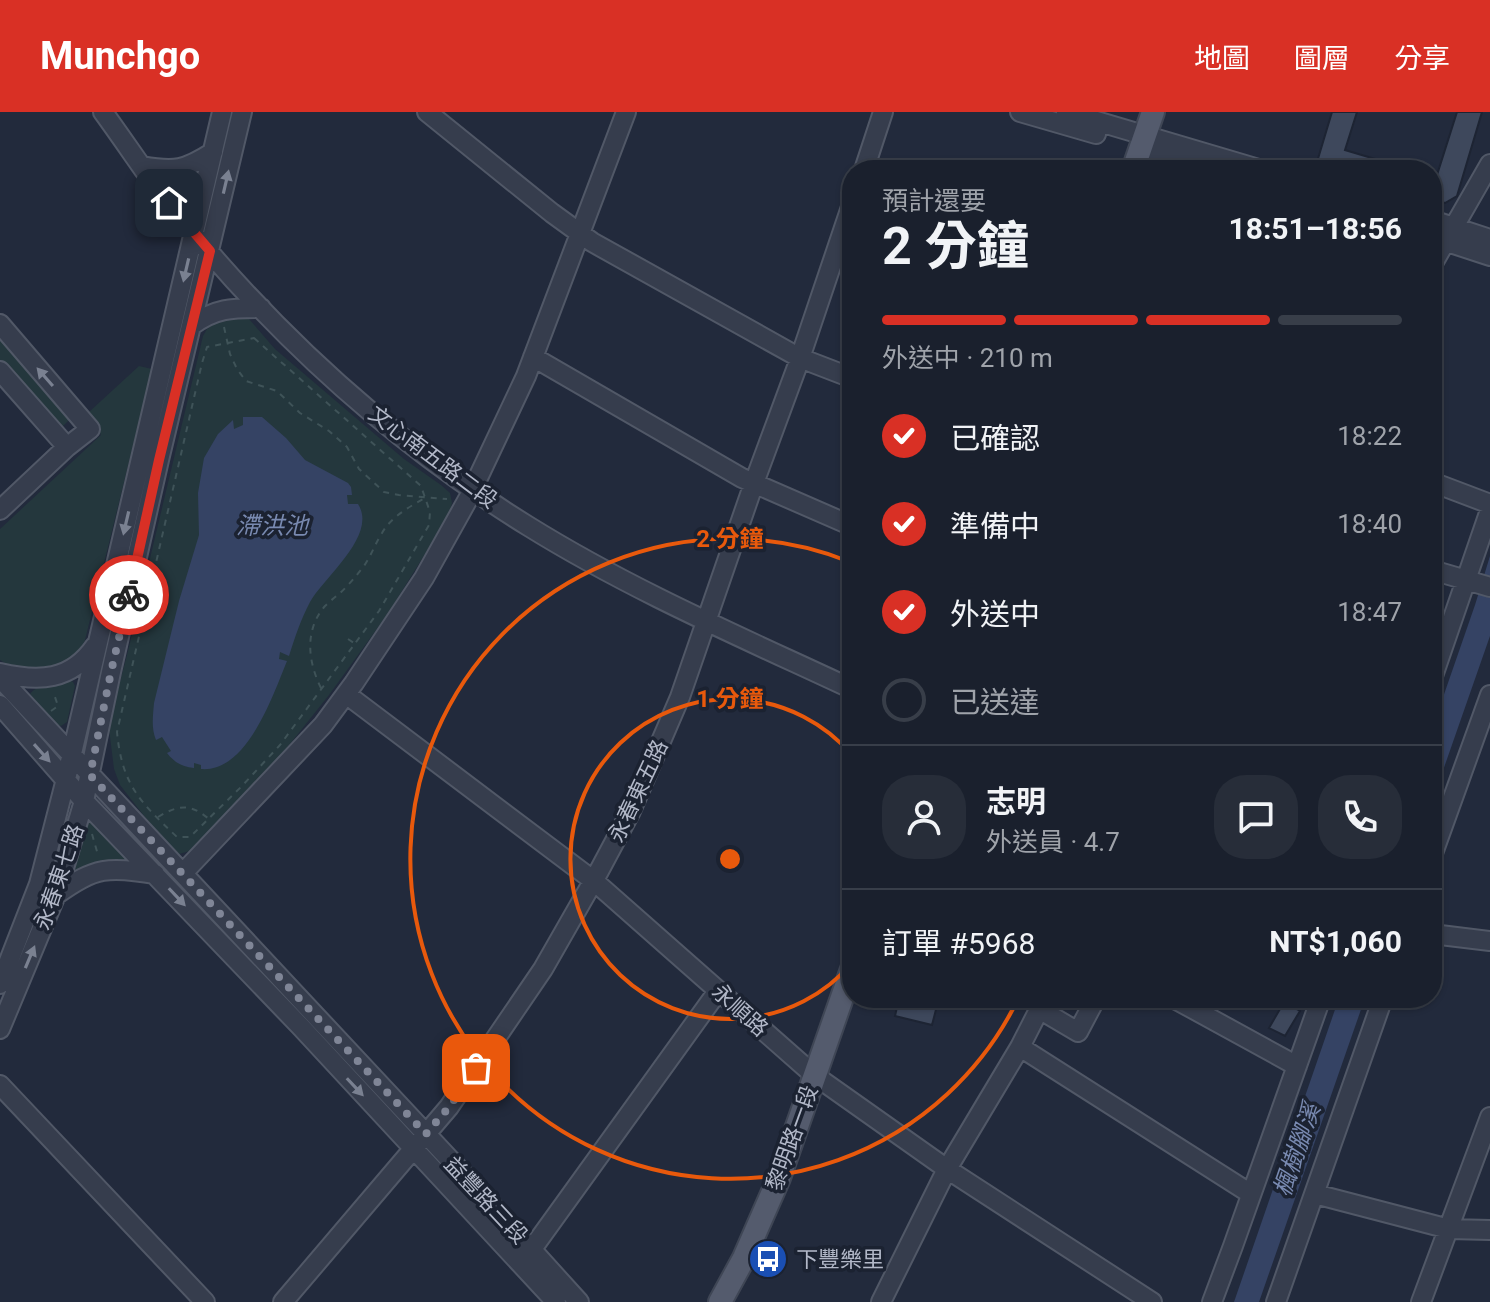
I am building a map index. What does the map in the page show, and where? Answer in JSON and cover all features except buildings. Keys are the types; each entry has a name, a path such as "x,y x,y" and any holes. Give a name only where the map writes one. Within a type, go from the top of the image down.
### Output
{"main road":[{"path":"1136,160 1153,112"},
{"name":"黎明路一段","path":"720,1302 744,1258 779,1178 842,997"}],"street":[{"name":"文心南五路二段","path":"103,112 195,233 261,308 292,341 407,441 527,526 572,552 706,621 842,684"},
{"name":"永春東七路","path":"0,984 39,884 66,779 222,112"},
{"name":"永春東七路","path":"0,1029 56,895 84,801 111,672 242,112"},
{"path":"427,112 579,234 800,358 842,374"},
{"path":"183,873 314,735 346,694 424,578 473,489 526,376 626,112"},
{"path":"867,160 883,112"},
{"path":"1020,112 1219,160"},
{"path":"1066,112 1188,160"},
{"path":"142,166 161,170 181,169 213,152"},
{"path":"1444,235 1488,174"},
{"name":"永春東五路","path":"283,1302 449,1107 543,969 631,811 680,697 842,234"},
{"path":"1444,235 1490,239"},
{"path":"1444,235 1490,256"},
{"path":"191,326 216,311 261,308"},
{"path":"0,324 90,429 0,510"},
{"path":"533,357 742,478 842,522"},
{"path":"0,371 67,447"},
{"path":"1442,486 1490,504"},
{"path":"1442,658 1478,584 1490,510"},
{"path":"1442,573 1478,584"},
{"path":"0,675 50,678 86,660 97,643"},
{"name":"益豐路三段","path":"0,675 579,1302"},
{"name":"永順路","path":"346,694 594,881 814,1075 947,1169 1152,1302"},
{"path":"1442,828 1490,695"},
{"name":"益豐路三段","path":"0,705 84,801 300,1026 556,1302"},
{"path":"56,895 99,871 114,869 155,874"},
{"path":"1442,935 1490,941"},
{"path":"532,1249 718,991"},
{"path":"881,1302 947,1169 1040,1008"},
{"path":"1047,1008 1078,1032 1091,1008"},
{"path":"1191,1008 1297,1066"},
{"path":"1212,1302 1317,1008"},
{"path":"1276,1302 1380,1008"},
{"path":"1020,1047 1251,1194"},
{"path":"0,1085 205,1302"},
{"path":"1421,1302 1490,1117"},
{"path":"1315,1194 1449,1229 1490,1230"}],"path":[{"path":"183,174 186,192 183,196"},
{"path":"222,318 227,343 237,369 246,381 277,391 300,413 329,431 347,447 359,469 384,492 452,499"},
{"path":"177,837 190,837 280,745 379,611 429,525 426,497 413,476 347,422 254,338 207,347 117,732 121,762 128,780 141,802 177,837 181,845"},
{"path":"322,689 311,665 310,651 317,616 353,581 391,521 426,497"},
{"path":"394,570 401,574"},
{"path":"348,639 355,644"},
{"path":"336,670 344,675"},
{"path":"47,714 58,706 52,685"},
{"path":"157,818 184,807 197,809 209,819"},
{"path":"91,830 100,864"}],"shaded area":[{"path":"197,170 192,195 185,198 166,177"},
{"path":"222,318 249,319 275,349 404,459 450,493 452,503 430,546 387,615 329,695 274,764 190,851 179,854 165,843 120,785 114,769 109,729 203,336"},
{"path":"0,332 72,417 62,427 0,361"},
{"path":"139,366 152,369 85,640 70,660 59,666 36,670 11,666 0,660 0,529 101,435 89,412"},
{"path":"67,679 75,686 67,722 61,726 30,694 41,686"},
{"path":"87,812 133,863 70,878"}],"water":[{"name":"滯洪池","path":"243,417 262,417 305,460 348,483 352,495 347,495 348,504 358,504 362,516 361,529 347,555 310,602 289,656 280,652 279,659 287,661 266,711 245,746 232,759 217,767 201,769 201,765 194,763 194,768 179,764 167,753 171,751 162,737 156,740 154,703 199,535 198,493 204,458 218,434 233,420 234,429 243,425"},
{"path":"1490,556 1490,636 1442,773 1442,700"},
{"name":"楓樹腳溪","path":"1336,1008 1362,1008 1259,1302 1234,1302"}],"way so far":[{"path":"129,595 90,775 426,1134 476,1068"}],"place":[{"name":"下豐樂里","path":"768,1259"}],"route":[{"path":"129,595 210,251 169,203"}]}
